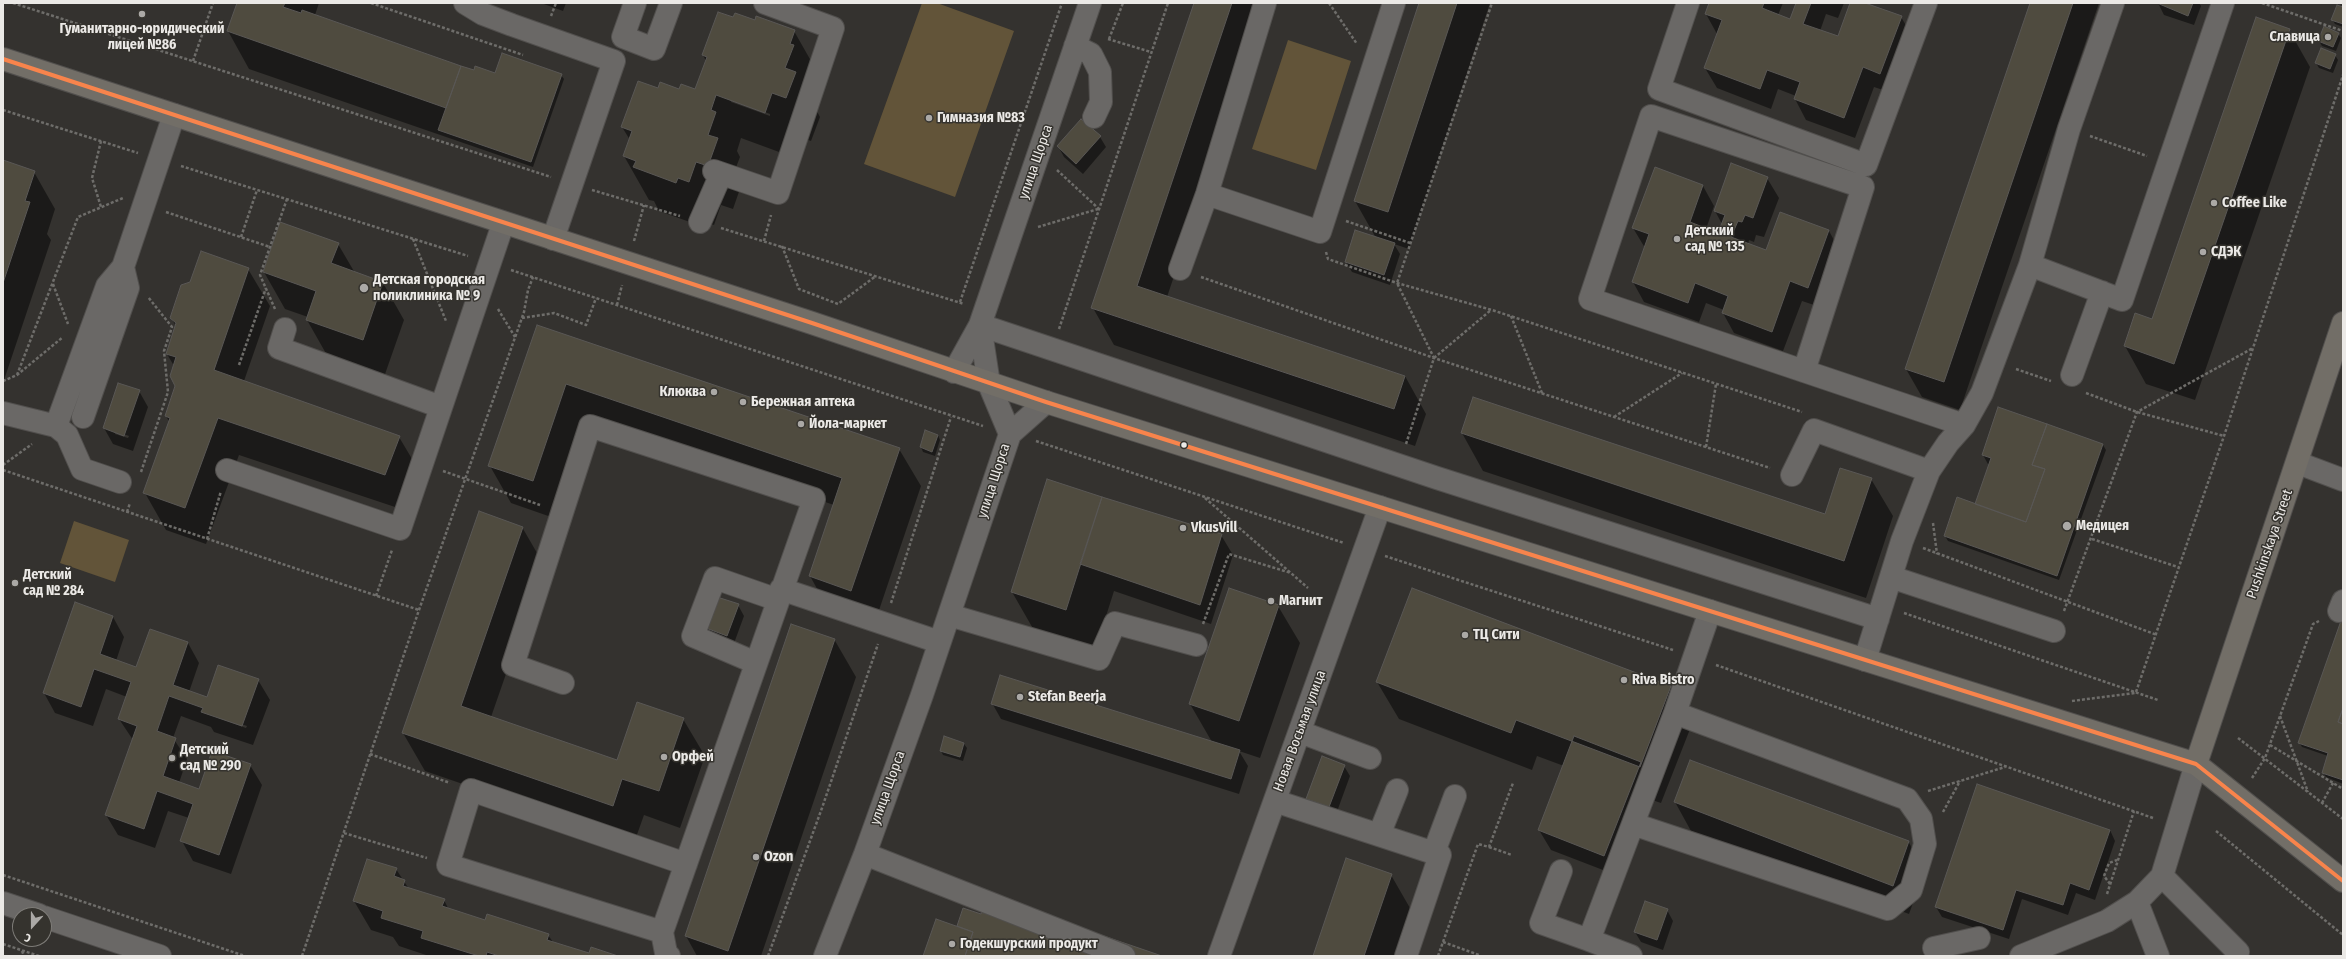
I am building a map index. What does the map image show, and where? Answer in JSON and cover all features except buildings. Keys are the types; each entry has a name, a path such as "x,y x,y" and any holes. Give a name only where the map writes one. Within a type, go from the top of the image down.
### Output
{"main road":[{"path":"3,59 553,240 812,323 990,384 2196,764 2343,881"},
{"name":"Pushkinskaya Street","path":"2196,764 2298,463 2343,324"}],"street":[{"path":"553,240 635,3"},
{"path":"623,37 654,49 671,3"},
{"path":"700,222 717,172 778,193 833,28 765,3"},
{"name":"улица Щорса","path":"825,956 864,854 949,615 1010,434 990,384 980,325 1090,3"},
{"path":"1180,269 1207,194 1266,3"},
{"path":"1207,194 1323,223 1394,3"},
{"path":"1688,3 1659,89 1866,165 1926,3"},
{"path":"1865,660 1902,541 1929,471 1948,443 1964,425 1982,393 1995,362 2030,265 2069,130 2113,3"},
{"path":"2030,265 2122,300 2223,3"},
{"path":"477,7 614,61"},
{"path":"1078,37 1091,54 1100,72 1100,102 1094,117"},
{"path":"56,426 107,286 123,267 174,115"},
{"path":"1804,371 1863,188 1651,116 1590,299 1964,425"},
{"path":"227,470 400,529 504,224"},
{"path":"83,417 128,288 123,267"},
{"path":"2070,383 2102,292"},
{"path":"954,372 980,325 1405,466 1878,619"},
{"path":"285,329 279,348 441,407"},
{"path":"1010,434 1046,402"},
{"path":"3,413 56,426 67,435 82,469 130,484"},
{"path":"563,683 514,665 564,514 590,426 814,499 662,932 666,953 669,956"},
{"path":"1792,475 1814,430 1929,471"},
{"path":"2298,463 2343,480"},
{"name":"Новая Восьмая улица","path":"1219,956 1380,507"},
{"path":"1891,577 2054,631"},
{"path":"756,663 693,636 714,578 780,594 939,642"},
{"path":"1590,940 1675,713 1710,611"},
{"path":"949,615 1099,659 1115,623 1196,645"},
{"path":"1633,824 1888,909 1911,890 1925,844 1921,819 1907,799 1675,713"},
{"path":"1300,732 1370,758"},
{"path":"2021,956 2107,921 2137,902 2162,876 2196,764"},
{"path":"662,932 448,865 471,790 686,864"},
{"path":"1379,835 1397,790"},
{"path":"1434,852 1455,796"},
{"path":"1275,800 1440,855 1406,956"},
{"path":"864,854 1124,956"},
{"path":"1561,871 1541,923 1631,956"},
{"path":"2162,876 2239,955"},
{"path":"2137,902 2158,956"},
{"path":"3,903 15,907"},
{"path":"52,920 132,951 160,956"},
{"path":"1931,953 1979,938"}],"path":[{"path":"13,3 572,184 782,246 960,302 1062,3"},
{"path":"193,61 213,3"},
{"path":"372,3 529,57"},
{"path":"1109,39 1123,3"},
{"path":"1045,347 1057,334 1168,3"},
{"path":"1329,3 1373,68"},
{"path":"1434,358 1397,283 1492,3"},
{"path":"2262,3 2343,31"},
{"path":"1078,37 1109,39 1151,52"},
{"path":"2158,700 2136,692 2254,348 2343,75"},
{"path":"3,110 490,263 951,417 1063,449 1694,657 2153,818"},
{"path":"2069,130 2169,163"},
{"path":"101,141 92,178 102,207"},
{"path":"17,375 78,217 151,186"},
{"path":"241,237 257,190"},
{"path":"764,241 778,193"},
{"path":"285,329 260,275 287,199"},
{"path":"161,218 163,211 270,247"},
{"path":"1410,243 1323,223 1328,258 1397,283 1511,316 1808,414 1814,430"},
{"path":"413,239 459,353"},
{"path":"782,246 799,289 838,304 876,276"},
{"path":"1180,269 1434,358 1792,475"},
{"path":"302,956 418,610 522,318 533,277"},
{"path":"52,284 81,357"},
{"path":"239,365 266,288"},
{"path":"127,512 130,484 168,392 164,351 172,326 144,292"},
{"path":"522,318 554,313 586,325 596,298"},
{"path":"1405,466 1403,451 1434,358 1492,310"},
{"path":"1511,316 1543,394"},
{"path":"3,381 17,375 65,336"},
{"path":"2054,631 2069,602 2137,412 2254,348"},
{"path":"1995,362 2070,383 2137,412 2224,436"},
{"path":"1613,417 1682,373"},
{"path":"1706,447 1716,384"},
{"path":"768,956 822,808 884,625 951,417"},
{"path":"3,465 56,426"},
{"path":"3,470 418,610"},
{"path":"207,538 227,470"},
{"path":"465,478 564,514"},
{"path":"1203,496 1308,588"},
{"path":"376,596 400,529"},
{"path":"2092,539 2178,567"},
{"path":"1902,541 2157,634"},
{"path":"1196,645 1229,554 1291,573"},
{"path":"2252,778 2265,758 2313,624 2341,606"},
{"path":"2280,716 2308,792"},
{"path":"2238,738 2343,819"},
{"path":"2270,745 2343,789"},
{"path":"370,754 471,790"},
{"path":"1907,799 2005,767"},
{"path":"1489,847 1513,783"},
{"path":"2322,803 2333,783"},
{"path":"2112,878 2134,811"},
{"path":"2216,831 2343,935"},
{"path":"344,832 448,865"},
{"path":"1438,956 1478,844 1512,855"},
{"path":"2110,884 2104,876 2109,863 2117,860"},
{"path":"3,875 245,956"},
{"path":"1442,942 1480,956"},
{"path":"3,944 40,956"},
{"path":"22,950 24,956"}],"shaded area":[{"path":"922,3 937,3 1014,31 955,197 864,164"},
{"path":"1288,40 1351,61 1316,170 1252,149"},
{"path":"74,521 129,540 115,582 60,563"}],"transit line":[{"path":"3,59 812,323 1046,402 2196,764 2343,881"}],"place":[{"name":"Гуманитарно-юридический лицей №86","path":"142,14"},
{"name":"Славица","path":"2328,37"},
{"name":"Гимназия №83","path":"929,118"},
{"name":"Coffee Like","path":"2214,203"},
{"name":"Детский сад № 135","path":"1677,239"},
{"name":"СДЭК","path":"2203,252"},
{"name":"Детская городская поликлиника № 9","path":"364,288"},
{"name":"Клюква","path":"714,392"},
{"name":"Бережная аптека","path":"743,402"},
{"name":"Йола-маркет","path":"801,424"},
{"name":"Медицея","path":"2067,526"},
{"name":"VkusVill","path":"1183,528"},
{"name":"Детский сад № 284","path":"15,583"},
{"name":"Магнит","path":"1271,601"},
{"name":"ТЦ Сити","path":"1465,635"},
{"name":"Riva Bistro","path":"1624,680"},
{"name":"Stefan Beerja","path":"1020,697"},
{"name":"Орфей","path":"664,757"},
{"name":"Детский сад № 290","path":"172,758"},
{"name":"Ozon","path":"756,857"},
{"name":"Годекшурский продукт","path":"952,944"}]}
